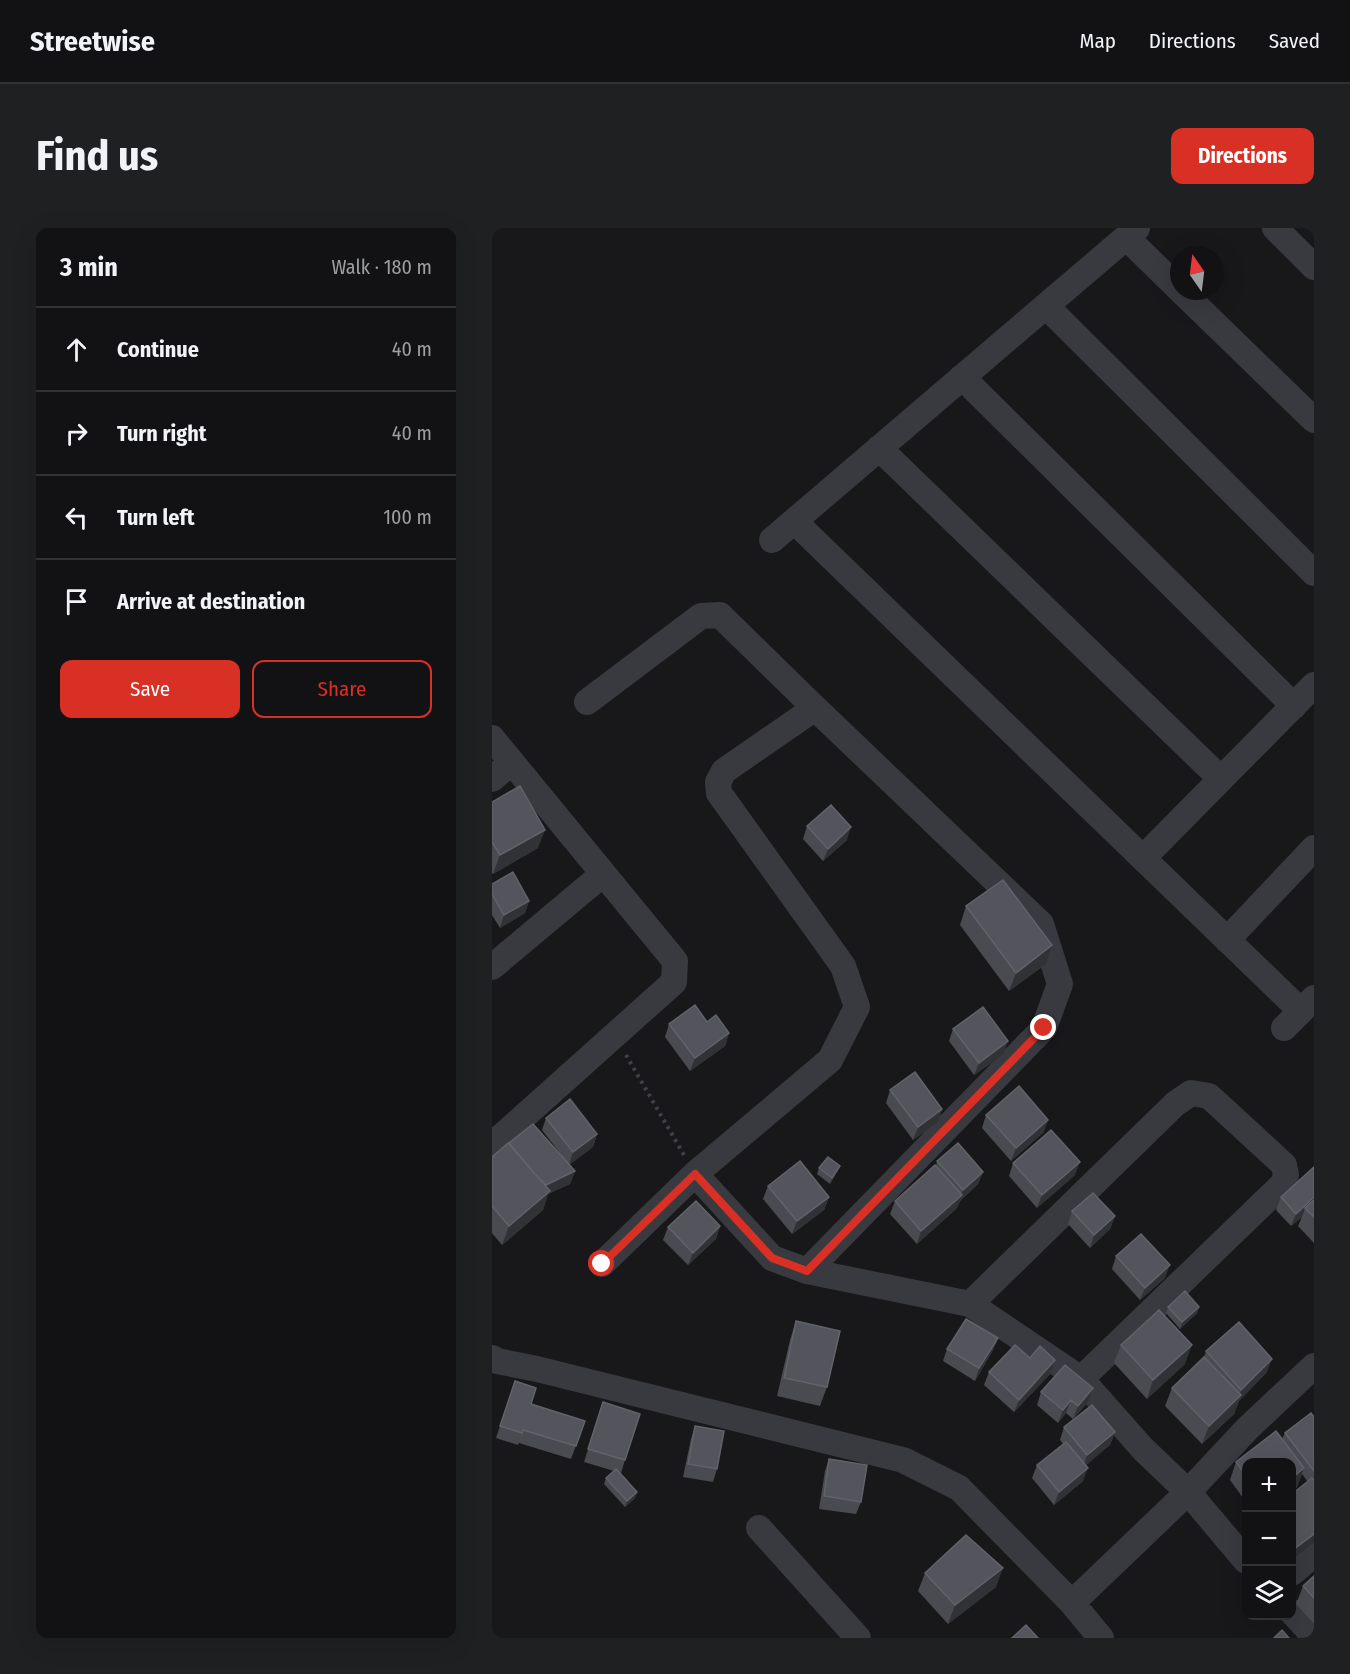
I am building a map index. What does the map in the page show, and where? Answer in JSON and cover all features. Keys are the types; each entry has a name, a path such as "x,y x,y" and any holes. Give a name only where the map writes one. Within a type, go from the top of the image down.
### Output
{"street":[{"path":"1275,228 1314,267"},
{"path":"772,540 1131,233 1170,278"},
{"path":"1190,300 1314,420"},
{"path":"1046,306 1314,573"},
{"path":"962,377 1294,706"},
{"path":"879,448 1221,779"},
{"path":"794,521 1300,1012"},
{"path":"587,702 700,616 720,615 1041,924 1059,984 1044,1028 807,1271"},
{"path":"1143,858 1314,685"},
{"path":"602,1264 695,1174 830,1060 857,1007 843,966 719,793 718,782 724,771 815,708"},
{"path":"492,738 675,961 674,982 615,1035 496,1133"},
{"path":"492,779 512,762"},
{"path":"1227,940 1314,849"},
{"path":"492,967 603,874"},
{"path":"970,1304 1175,1104 1191,1093 1209,1096 1284,1165 1286,1175 1283,1184 1081,1379"},
{"path":"695,1174 772,1258 807,1271 970,1304 1081,1379 1143,1449 1188,1492 1242,1556"},
{"path":"492,1358 903,1460 959,1488 1072,1603 1101,1638"},
{"path":"1072,1603 1188,1492 1248,1428 1314,1366"},
{"path":"759,1528 858,1638"},
{"path":"1296,1570 1314,1554"},
{"path":"1296,1616 1314,1636"}],"path":[{"path":"615,1035 695,1174"}],"building":[{"path":"520,786 545,830 500,855 492,842 492,802"},
{"path":"831,805 851,827 828,849 807,826"},
{"path":"513,872 529,901 504,915 492,894 492,884"},
{"path":"1003,880 1052,945 1016,973 966,906"},
{"path":"695,1005 707,1022 716,1015 729,1033 695,1058 669,1024"},
{"path":"983,1007 1008,1041 979,1063 953,1029"},
{"path":"915,1072 942,1109 918,1127 890,1090"},
{"path":"1019,1086 1048,1120 1016,1148 986,1115"},
{"path":"570,1099 597,1134 573,1152 546,1118"},
{"path":"533,1124 575,1171 546,1185 535,1174 509,1143"},
{"path":"1051,1130 1080,1162 1042,1195 1013,1163"},
{"path":"508,1143 550,1191 509,1226 492,1206 492,1157"},
{"path":"958,1143 983,1172 963,1190 937,1161"},
{"path":"828,1157 840,1166 832,1178 819,1168"},
{"path":"800,1161 829,1197 797,1221 768,1186"},
{"path":"935,1165 962,1195 921,1231 895,1201"},
{"path":"1314,1167 1314,1197 1296,1214 1281,1197"},
{"path":"1093,1193 1115,1216 1094,1235 1072,1211"},
{"path":"1314,1200 1314,1217 1305,1208"},
{"path":"696,1201 720,1226 693,1253 668,1227"},
{"path":"1141,1234 1170,1265 1145,1288 1116,1256"},
{"path":"1185,1291 1199,1307 1182,1322 1168,1307"},
{"path":"1159,1310 1192,1345 1153,1380 1121,1345"},
{"path":"966,1319 998,1338 979,1368 947,1349"},
{"path":"796,1321 840,1331 827,1387 784,1378"},
{"path":"1239,1322 1272,1359 1241,1390 1206,1351"},
{"path":"1015,1345 1030,1358 1040,1346 1055,1360 1019,1400 989,1372"},
{"path":"1204,1357 1241,1395 1209,1426 1172,1388"},
{"path":"1065,1365 1093,1388 1078,1406 1071,1400 1063,1410 1041,1392"},
{"path":"515,1381 536,1388 531,1404 585,1421 576,1446 523,1430 522,1433 500,1426"},
{"path":"603,1402 640,1414 625,1460 588,1449"},
{"path":"1092,1405 1115,1432 1087,1455 1064,1427"},
{"path":"1311,1413 1314,1417 1314,1471 1285,1433"},
{"path":"695,1426 724,1431 717,1469 688,1464"},
{"path":"1276,1431 1304,1468 1296,1475 1296,1458 1242,1458 1242,1470 1236,1462"},
{"path":"1066,1442 1088,1468 1059,1492 1037,1465"},
{"path":"829,1459 867,1465 861,1502 824,1496"},
{"path":"616,1469 637,1492 627,1501 606,1478"},
{"path":"1312,1478 1314,1480 1314,1534 1296,1548 1296,1512 1296,1491"},
{"path":"966,1535 1003,1568 955,1605 925,1573"},
{"path":"1314,1576 1314,1598 1303,1586"},
{"path":"1026,1625 1038,1638 1012,1638"},
{"path":"1282,1630 1289,1638 1274,1638"}],"route":[{"path":"602,1264 695,1174 772,1258 807,1271 1044,1028"}]}
